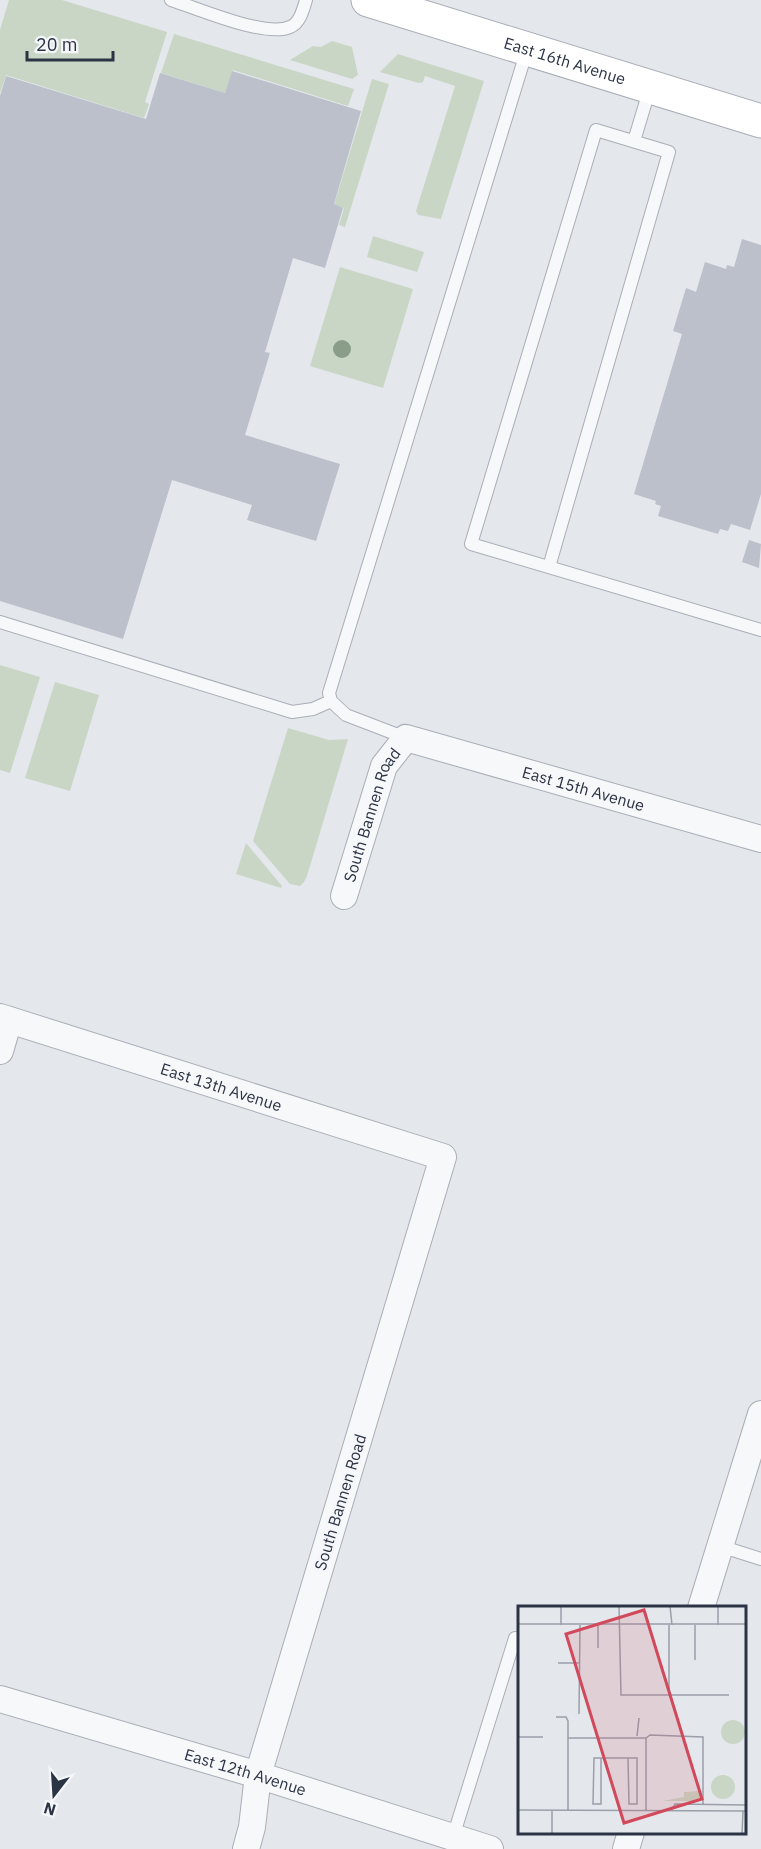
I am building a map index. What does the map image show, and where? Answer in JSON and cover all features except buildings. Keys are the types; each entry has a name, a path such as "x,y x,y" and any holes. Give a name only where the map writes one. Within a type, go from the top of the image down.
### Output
{"street":[{"name":"East 16th Avenue","path":"368,0 761,121"},
{"name":"East 15th Avenue","path":"406,738 761,839"},
{"name":"South Bannen Road","path":"344,896 384,766 406,738"},
{"path":"0,1051 5,1019"},
{"name":"East 13th Avenue","path":"5,1019 443,1157"},
{"name":"South Bannen Road","path":"246,1849 252,1827 258,1775 443,1157"},
{"path":"702,1606 761,1414"},
{"name":"East 12th Avenue","path":"0,1699 258,1775 490,1849"},
{"path":"626,1849 631,1834"}],"lane":[{"path":"171,0 260,28 280,30 292,27 300,17 306,0"},
{"path":"406,738 346,715 331,701 329,693 528,49"},
{"path":"633,141 651,87"},
{"path":"549,567 669,152 596,130 471,544 761,630"},
{"path":"0,622 292,712 313,709 331,701"},
{"path":"720,1546 761,1559"},
{"path":"453,1837 514,1638"}],"green space":[{"path":"9,0 62,0 167,32 145,102 149,104 144,118 6,75 0,93 0,30"},
{"path":"174,34 354,89 348,106 233,70 225,93 161,73"},
{"path":"332,41 352,47 358,75 352,79 290,60 313,46 321,47"},
{"path":"398,54 484,81 441,219 418,215 416,211 455,86 425,76 423,82 419,83 380,72"},
{"path":"372,79 389,84 345,227 339,225 344,208 334,205"},
{"path":"373,236 424,252 417,272 367,257"},
{"path":"340,267 413,289 383,388 310,366"},
{"path":"0,665 40,677 10,773 0,770"},
{"path":"55,682 99,695 70,791 25,778"},
{"path":"288,728 329,740 348,739 307,876 300,886 290,884 253,841"},
{"path":"246,843 282,886 281,888 236,874"}]}
